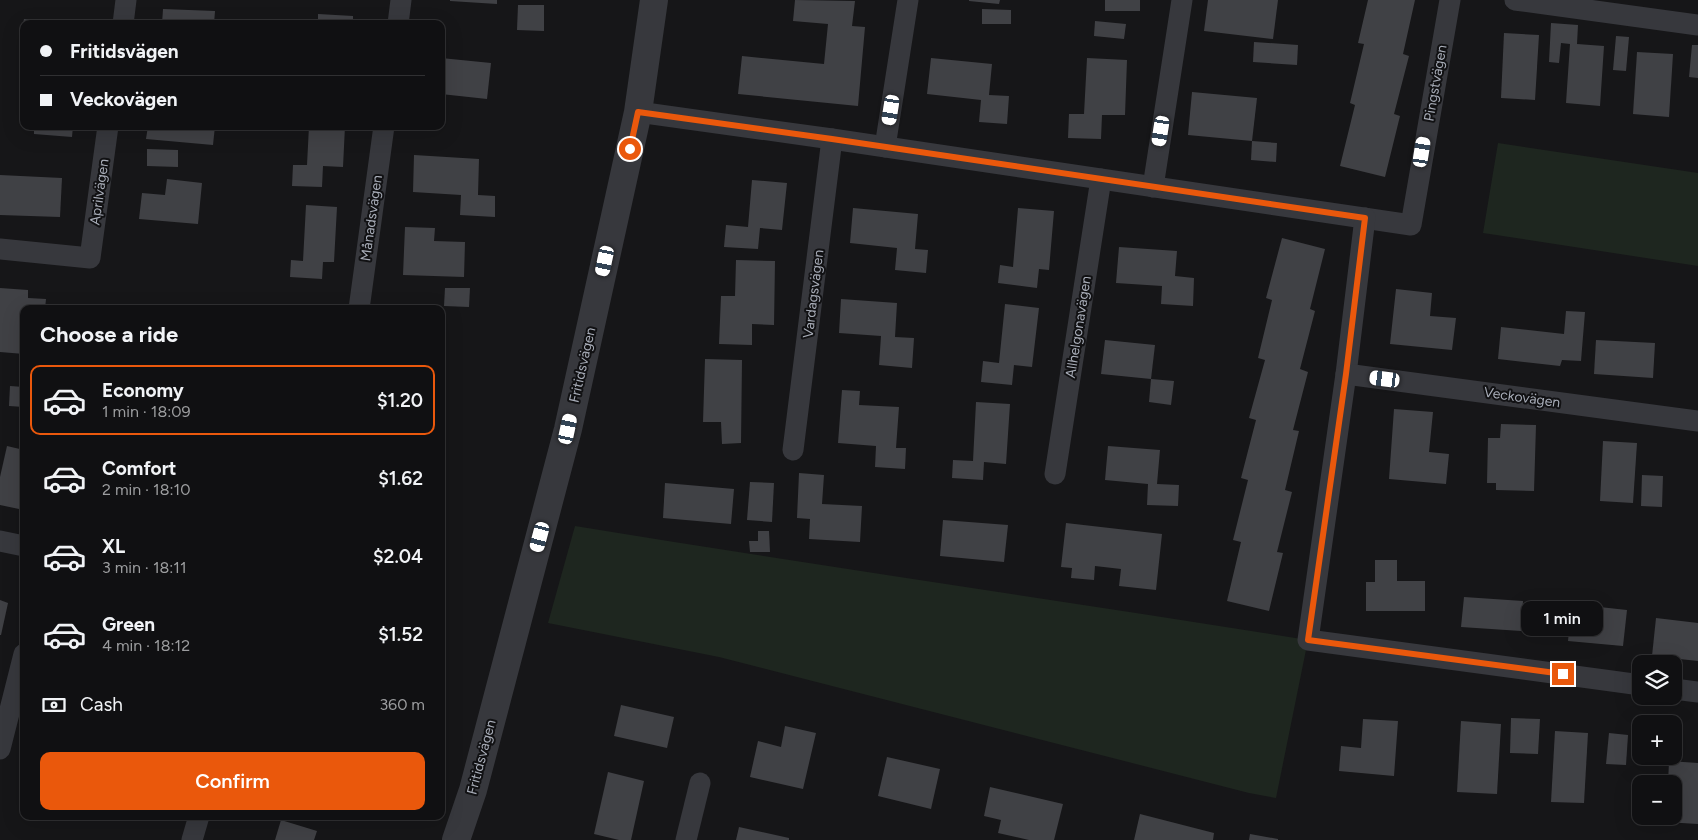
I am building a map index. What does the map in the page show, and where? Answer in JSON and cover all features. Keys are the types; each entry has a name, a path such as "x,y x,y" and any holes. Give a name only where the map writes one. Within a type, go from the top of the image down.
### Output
{"street":[{"path":"124,20 126,0"},
{"path":"398,20 401,0"},
{"name":"Fritidsvägen","path":"456,840 473,790 568,429 638,112 654,0"},
{"path":"885,147 908,0"},
{"path":"1153,187 1182,0"},
{"name":"Pingstvägen","path":"638,112 1411,225 1450,0"},
{"path":"1515,0 1698,25"},
{"name":"Aprilvägen","path":"0,250 90,258 107,130"},
{"name":"Månadsvägen","path":"360,305 383,130"},
{"name":"Vardagsvägen","path":"793,450 832,139"},
{"name":"Allhelgonavägen","path":"1055,474 1101,179"},
{"path":"1365,218 1346,374 1308,640 1632,684"},
{"name":"Veckovägen","path":"1346,374 1698,421"},
{"path":"0,541 20,545"},
{"path":"0,749 20,672"},
{"path":"1682,690 1698,692"},
{"path":"686,840 700,783"},
{"path":"192,840 198,820"}],"shaded area":[{"path":"1498,143 1698,173 1698,266 1483,233"},
{"path":"575,526 1308,640 1276,798 1249,793 719,657 548,623"}],"building":[{"path":"497,0 497,4 450,1"},
{"path":"795,0 855,1 852,26 865,27 858,106 738,94 742,56 824,64 828,24 793,21"},
{"path":"969,0 1000,0 999,4"},
{"path":"1105,0 1140,0 1140,11 1105,11"},
{"path":"1208,0 1278,0 1273,39 1204,31"},
{"path":"1368,0 1415,0 1403,54 1409,56 1394,114 1400,116 1385,177 1340,166 1355,105 1350,103 1364,44 1358,43"},
{"path":"518,5 544,5 544,31 517,30"},
{"path":"163,9 215,11 214,20 162,20"},
{"path":"982,9 1011,10 1011,24 982,24"},
{"path":"318,14 353,16 353,20 318,20"},
{"path":"1095,21 1126,24 1124,39 1094,36"},
{"path":"1551,23 1578,25 1577,44 1604,46 1600,106 1566,103 1570,44 1561,43 1559,63 1549,62"},
{"path":"1504,33 1539,35 1535,100 1501,98"},
{"path":"1616,36 1629,37 1626,71 1613,70"},
{"path":"1254,42 1298,45 1297,65 1253,62"},
{"path":"1692,45 1698,45 1698,78 1689,77"},
{"path":"1637,52 1673,54 1669,117 1633,114"},
{"path":"445,58 491,63 487,99 445,94"},
{"path":"931,58 992,64 989,95 1009,96 1007,124 979,122 981,100 927,94"},
{"path":"1087,58 1127,60 1125,115 1102,115 1101,139 1068,138 1069,114 1084,114"},
{"path":"1192,92 1257,98 1252,141 1188,135"},
{"path":"34,130 73,130 72,137 34,134"},
{"path":"147,130 215,130 213,145 146,139"},
{"path":"309,130 345,130 343,167 323,166 322,187 292,186 293,165 307,165"},
{"path":"1252,141 1277,143 1276,162 1251,160"},
{"path":"147,149 178,150 178,167 147,166"},
{"path":"414,155 479,159 478,195 495,196 495,217 460,215 461,195 413,192"},
{"path":"0,175 62,178 60,217 0,215"},
{"path":"167,179 202,183 198,224 139,219 142,193 165,195"},
{"path":"752,180 787,183 782,230 760,228 758,249 724,247 726,225 748,227"},
{"path":"306,205 337,207 334,262 323,262 322,279 290,277 291,260 303,261"},
{"path":"853,208 918,214 915,249 928,250 926,273 895,270 897,248 850,243"},
{"path":"1018,208 1054,211 1049,270 1039,269 1037,288 998,283 1000,265 1013,267"},
{"path":"405,227 435,228 434,241 465,242 464,277 403,275"},
{"path":"1282,238 1325,249 1310,309 1315,311 1300,369 1308,372 1293,430 1299,431 1285,490 1292,492 1277,552 1283,553 1269,611 1227,601 1241,542 1233,540 1248,480 1241,478 1256,420 1249,418 1265,360 1258,358 1272,300 1266,298"},
{"path":"1119,247 1177,251 1175,276 1194,278 1193,306 1161,304 1162,286 1116,283"},
{"path":"736,260 775,261 774,325 752,324 752,345 719,344 721,296 735,296"},
{"path":"0,288 28,290 28,298 46,299 45,305 20,305 20,354 0,352"},
{"path":"445,288 470,288 469,307 444,305"},
{"path":"1396,289 1432,293 1430,316 1456,318 1452,350 1390,344"},
{"path":"841,299 897,303 895,337 914,338 912,368 879,365 881,336 839,333"},
{"path":"1005,304 1039,308 1032,367 1014,365 1012,385 981,382 983,361 999,363"},
{"path":"1566,311 1585,312 1581,361 1562,360 1560,366 1498,359 1501,327 1564,334"},
{"path":"1105,340 1155,345 1151,379 1101,374"},
{"path":"1596,340 1655,343 1653,378 1594,374"},
{"path":"705,359 742,360 741,443 722,444 721,422 703,422"},
{"path":"1151,379 1174,381 1171,405 1149,402"},
{"path":"10,386 20,387 20,407 9,406"},
{"path":"842,390 860,391 859,405 899,407 896,448 906,448 905,469 875,467 876,446 838,443"},
{"path":"976,402 1010,404 1006,464 984,462 983,480 952,478 953,460 973,461"},
{"path":"1394,409 1433,412 1429,452 1449,454 1446,484 1389,479"},
{"path":"1501,424 1536,425 1534,491 1496,490 1496,483 1487,483 1488,438 1500,438"},
{"path":"1603,441 1637,443 1633,503 1600,501"},
{"path":"7,446 20,449 19,509 0,505 0,477"},
{"path":"1108,446 1160,450 1157,484 1179,485 1178,506 1147,505 1148,484 1105,480"},
{"path":"799,473 824,475 822,504 862,506 860,542 809,539 810,519 797,518"},
{"path":"1642,475 1663,476 1662,507 1641,506"},
{"path":"750,482 774,483 772,522 747,520"},
{"path":"665,483 734,489 731,524 663,518"},
{"path":"943,520 1008,525 1004,562 940,556"},
{"path":"1066,523 1162,534 1156,590 1119,586 1121,569 1095,566 1094,580 1071,578 1072,568 1061,567"},
{"path":"758,531 769,531 770,552 750,552 749,541 758,541"},
{"path":"1375,560 1397,560 1397,581 1425,581 1425,611 1366,611 1366,582 1375,582"},
{"path":"1464,597 1523,601 1521,631 1461,627"},
{"path":"0,600 8,603 1,635 0,635"},
{"path":"1572,604 1627,610 1623,646 1568,641"},
{"path":"1656,618 1698,623 1698,661 1682,659 1682,655 1652,655"},
{"path":"621,705 674,717 667,748 614,736"},
{"path":"1511,718 1540,719 1538,754 1510,753"},
{"path":"1363,719 1398,721 1394,776 1339,771 1341,746 1361,748"},
{"path":"1461,721 1501,724 1497,794 1457,792"},
{"path":"785,726 816,733 803,789 750,777 758,741 781,747"},
{"path":"1555,731 1588,733 1584,803 1551,802"},
{"path":"1609,733 1628,735 1626,765 1606,764"},
{"path":"887,757 940,769 931,809 878,796"},
{"path":"1682,762 1698,763 1698,824 1682,823 1682,775 1668,775 1669,765 1682,765"},
{"path":"608,772 644,781 631,840 619,840 594,834"},
{"path":"990,787 1063,804 1054,840 1029,840 998,833 1001,820 984,816"},
{"path":"1140,814 1214,833 1213,840 1134,840"},
{"path":"281,820 317,831 314,840 275,840"},
{"path":"739,827 789,838 789,840 736,840"},
{"path":"1250,834 1278,839 1278,840 1249,840"}],"route":[{"path":"630,149 638,112 749,126 1365,218 1346,374 1308,640 1563,674"}]}
